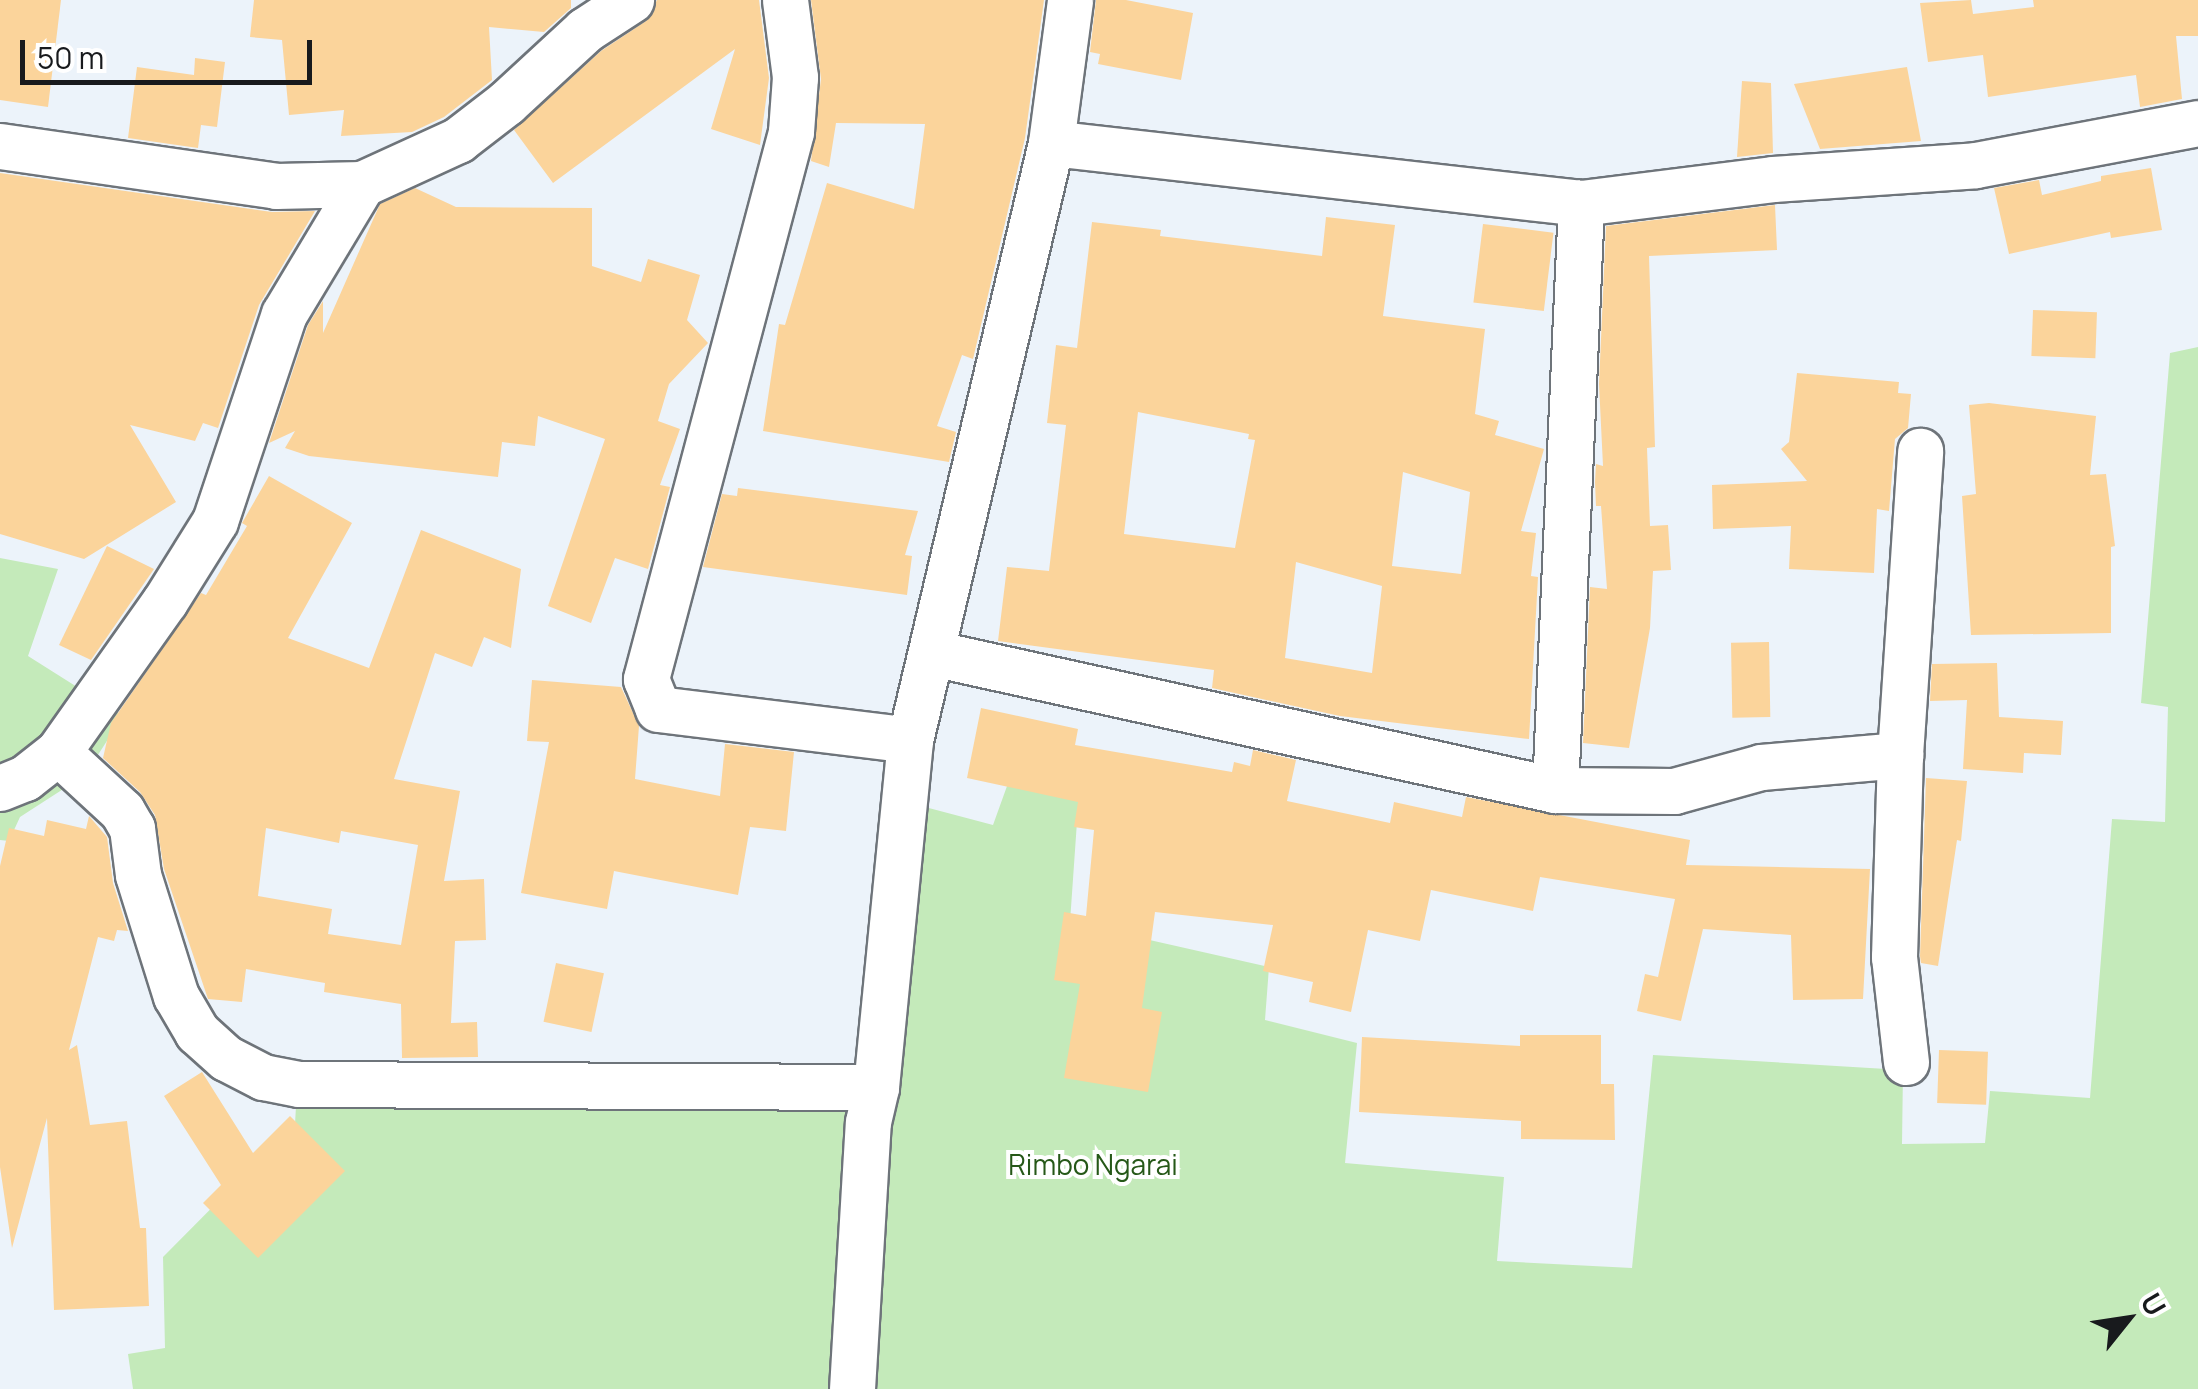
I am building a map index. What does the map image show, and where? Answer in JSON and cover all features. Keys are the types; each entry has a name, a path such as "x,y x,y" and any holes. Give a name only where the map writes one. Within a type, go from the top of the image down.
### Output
{"street":[{"path":"0,146 276,186 362,184 458,140 506,103 585,30 631,0"},
{"path":"785,0 795,76 791,132 646,679 658,708 910,740"},
{"path":"852,1389 868,1122 876,1087 910,740 1051,143 1070,0"},
{"path":"1051,143 1581,203 1774,179 1976,166 2198,123"},
{"path":"0,788 25,778 58,752 215,521 284,314 362,184"},
{"path":"1555,790 1581,203"},
{"path":"1906,1062 1894,957 1900,755 1920,451"},
{"path":"932,653 1555,790 1674,791 1748,769 1900,755"},
{"path":"58,752 122,812 132,828 138,874 176,996 197,1032 226,1058 263,1077 299,1084 876,1087"}],"green space":[{"name":"Rimbo Ngarai","path":"2198,347 2198,1389 133,1389 128,1354 165,1348 163,1257 295,1124 296,1106 598,1103 675,1109 776,1103 849,1112 925,807 993,825 1011,775 1079,793 1070,922 1269,967 1265,1020 1357,1043 1345,1163 1504,1177 1497,1261 1632,1268 1653,1055 1903,1070 1902,1144 1985,1143 1990,1091 2090,1098 2112,819 2165,822 2168,707 2141,703 2170,353"},
{"path":"0,558 58,569 28,656 123,716 85,775 20,817 9,841 0,840"}],"building":[{"path":"0,0 61,0 48,107 0,100"},
{"path":"254,0 571,0 571,8 544,32 489,27 492,80 444,117 412,132 341,136 344,110 289,115 282,40 250,37"},
{"path":"657,0 759,0 769,78 760,145 711,129 735,49 553,183 514,130 601,51 646,21"},
{"path":"811,0 1044,0 1025,138 973,359 962,355 937,426 956,432 949,462 763,431 779,324 785,325 827,183 914,209 925,124 836,123 829,167 811,161 821,79"},
{"path":"1096,0 1126,0 1193,13 1181,80 1098,64 1100,54 1090,52"},
{"path":"1971,0 1973,14 2034,7 2033,0 2198,0 2198,36 2176,36 2182,99 2140,107 2136,75 1988,97 1983,55 1928,62 1920,3"},
{"path":"195,58 225,62 217,127 201,125 198,148 128,138 137,67 194,75"},
{"path":"1907,67 1921,141 1820,149 1794,84"},
{"path":"1742,81 1771,83 1773,153 1737,157"},
{"path":"2151,168 2162,230 2111,238 2110,232 2009,254 1994,188 2039,180 2042,195 2101,181 2101,176"},
{"path":"0,173 272,212 315,211 259,305 218,428 203,423 195,441 130,425 176,502 84,559 0,534"},
{"path":"415,188 456,207 592,208 592,266 641,282 648,259 700,275 687,320 708,343 669,384 658,421 680,429 660,485 670,487 648,569 615,558 591,623 548,606 605,439 538,416 535,446 502,442 498,477 309,456 285,448 295,431 269,443 308,325 323,301 323,333 380,204"},
{"path":"1775,205 1777,250 1649,256 1655,447 1647,448 1650,526 1668,525 1671,570 1653,571 1650,628 1629,748 1583,743 1590,587 1607,589 1601,506 1596,506 1595,482 1596,464 1603,466 1599,384 1606,226"},
{"path":"1326,217 1395,225 1383,316 1485,329 1475,414 1499,421 1495,435 1544,449 1521,531 1536,533 1531,576 1538,577 1529,739 1340,716 1212,688 1214,670 998,641 1007,567 1049,571 1066,425 1047,423 1056,345 1077,348 1092,222 1161,230 1160,236 1322,256","holes":["1138,412 1249,434 1248,439 1255,440 1235,548 1124,534","1403,472 1470,492 1461,574 1392,566","1296,562 1382,586 1372,673 1285,658"]},
{"path":"1483,224 1553,233 1544,311 1473,302"},
{"path":"2033,310 2097,312 2095,358 2031,356"},
{"path":"1797,373 1899,382 1898,393 1911,394 1908,428 1895,439 1889,511 1877,509 1874,573 1789,569 1791,526 1713,529 1712,485 1807,481 1781,449 1789,442"},
{"path":"1989,403 2096,416 2090,475 2106,474 2115,546 2111,547 2111,633 1971,635 1962,496 1976,494 1969,405"},
{"path":"269,476 352,523 288,638 369,668 421,530 521,569 511,648 484,637 472,667 435,653 394,779 460,791 444,881 484,879 486,940 455,941 451,1023 477,1022 478,1057 402,1058 401,1004 324,992 325,983 246,969 242,1002 208,999 164,869 155,815 140,792 103,758 111,723 201,593 206,595 247,526 242,523","holes":["266,828 339,843 341,831 418,845 401,945 328,934 332,909 258,896"]},
{"path":"738,488 918,511 905,555 912,556 907,595 703,567 722,494 737,496"},
{"path":"107,546 154,569 91,660 59,645"},
{"path":"1769,642 1770,717 1732,718 1731,643"},
{"path":"1997,663 1999,717 2063,721 2061,755 2024,753 2023,773 1963,769 1967,700 1930,701 1932,664"},
{"path":"532,680 621,687 639,726 635,779 720,796 725,744 794,752 786,831 750,827 738,895 614,871 607,909 521,893 549,742 527,741"},
{"path":"981,708 1078,729 1075,745 1232,772 1234,762 1250,766 1253,750 1296,760 1287,801 1390,823 1394,802 1462,817 1466,797 1690,840 1686,865 1870,869 1863,999 1793,1000 1791,935 1703,929 1681,1021 1637,1011 1645,974 1658,977 1675,899 1540,877 1533,911 1431,890 1420,941 1368,930 1351,1012 1309,1002 1313,982 1263,971 1273,925 1155,912 1142,1008 1162,1012 1148,1092 1064,1078 1080,984 1054,980 1064,912 1086,916 1094,830 1074,827 1078,802 967,778"},
{"path":"1926,778 1967,781 1961,841 1957,840 1938,966 1921,963 1920,956"},
{"path":"89,816 107,837 113,883 128,931 117,930 114,941 98,937 69,1050 77,1045 90,1125 127,1121 140,1228 146,1228 149,1306 54,1310 47,1118 12,1248 0,1167 0,866 9,828 44,836 47,820 86,829"},
{"path":"556,963 604,973 591,1032 544,1022"},
{"path":"1520,1035 1601,1035 1601,1084 1614,1084 1615,1140 1521,1139 1521,1121 1359,1112 1362,1037 1520,1046"},
{"path":"1939,1050 1988,1052 1986,1105 1937,1103"},
{"path":"202,1072 253,1153 290,1116 345,1171 258,1258 203,1203 221,1185 164,1096"}]}
